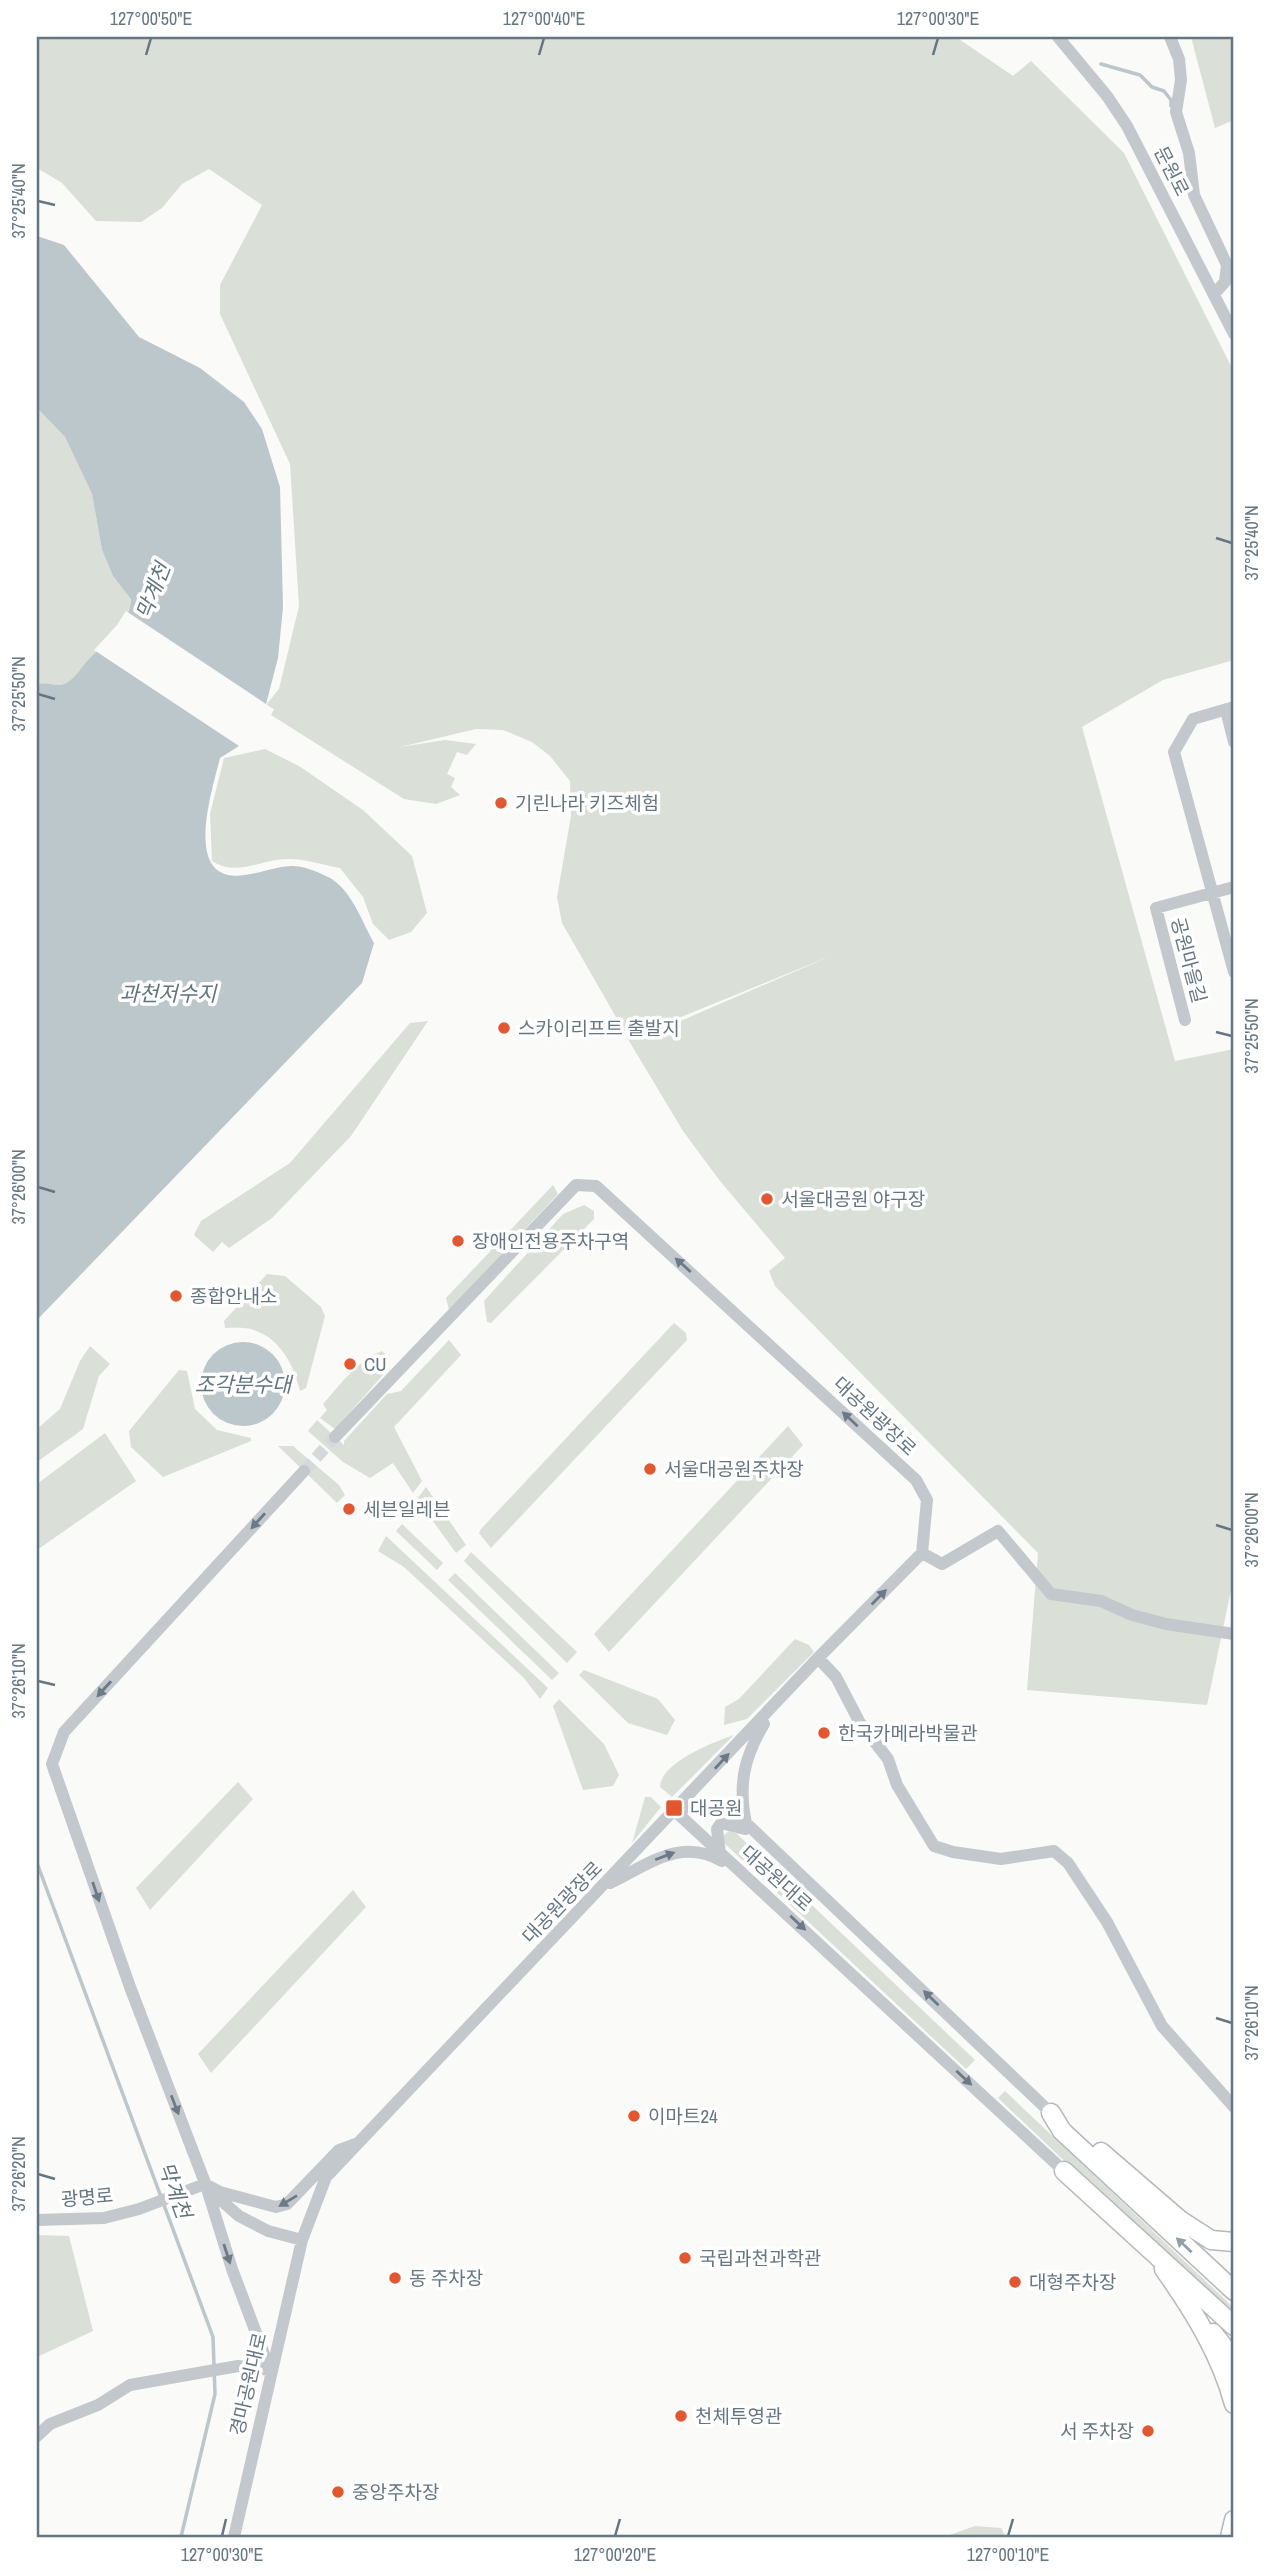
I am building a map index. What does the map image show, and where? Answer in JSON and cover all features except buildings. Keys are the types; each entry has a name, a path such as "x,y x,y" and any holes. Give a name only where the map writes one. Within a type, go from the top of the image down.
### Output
{"highway":[{"path":"1051,2113 1180,2220 1211,2240 1234,2242"},
{"path":"1051,2113 1062,2131 1234,2291"},
{"path":"1064,2171 1234,2326"},
{"path":"1147,2246 1188,2304 1234,2360"},
{"path":"1188,2304 1227,2377 1234,2404"},
{"path":"1230,2537 1234,2520"}],"street":[{"name":"문원로","path":"1058,37 1127,126 1234,334"},
{"path":"1170,37 1179,59 1181,79 1176,112 1189,153 1194,195 1227,265 1225,282 1214,294"},
{"path":"1234,743 1230,709 1193,719 1174,752 1234,972"},
{"name":"공원마을길","path":"1185,1020 1156,908 1234,887"},
{"name":"대공원광장로","path":"302,2240 326,2177 818,1658 922,1553 927,1500 916,1480 596,1186 576,1185 335,1437"},
{"path":"37,2436 50,2424 98,2405 130,2385 238,2366 270,2370 52,1764 64,1732 304,1471"},
{"path":"922,1553 942,1564 998,1531 1051,1594 1101,1601 1132,1615 1166,1624 1234,1634"},
{"path":"818,1658 836,1677 860,1723 888,1759 897,1785 934,1846 953,1852 1001,1859 1054,1851 1068,1863 1107,1922 1162,2026 1234,2107"},
{"path":"746,1823 741,1791 743,1774 749,1751 775,1705"},
{"name":"대공원대로","path":"675,1811 706,1802 726,1808 746,1823 1051,2113"},
{"name":"대공원대로","path":"675,1811 1064,2171"},
{"path":"720,1854 717,1829 721,1823 734,1824 761,1836"},
{"path":"604,1886 665,1854 689,1849 716,1858 748,1876"},
{"path":"206,2186 276,2207 286,2204 340,2150 358,2143"},
{"path":"206,2186 239,2216 268,2231 302,2240"},
{"name":"광명로","path":"37,2220 104,2218 206,2186"},
{"name":"경마공원대로","path":"234,2537 270,2370 302,2240"}],"shaded area":[{"path":"37,37 956,37 1013,76 1031,61 1124,153 1234,372 1234,660 1163,680 1082,727 1175,1061 1234,1049 1234,1576 1207,1705 1027,1690 1038,1553 775,1286 769,1271 785,1258 720,1181 683,1131 626,1036 678,1022 833,955 676,1019 624,1031 562,923 557,897 571,816 570,781 550,756 532,742 503,730 476,729 400,747 445,740 476,744 467,755 457,752 447,774 455,778 451,787 460,795 436,804 404,799 271,715 274,709 266,705 279,689 299,606 290,464 220,314 220,285 262,205 209,169 182,184 162,208 141,222 96,221 62,183 37,168"},
{"path":"1191,37 1234,37 1234,120 1215,128"},
{"path":"37,408 65,437 92,494 102,550 113,576 131,598 126,617 115,633 74,677 61,685 37,684"},
{"path":"265,749 299,766 363,810 412,856 427,913 411,932 389,940 373,924 363,897 340,868 293,859 239,868 221,866 212,861 210,814 224,758"},
{"path":"428,1021 351,1136 272,1218 229,1248 222,1242 213,1252 194,1235 201,1221 290,1163 410,1023"},
{"path":"553,1185 558,1194 449,1310 446,1298"},
{"path":"584,1205 594,1211 594,1219 491,1323 487,1322 484,1301 563,1214"},
{"path":"267,1274 285,1276 321,1307 325,1316 306,1388 300,1391 290,1363 272,1340 251,1329 225,1328 224,1321"},
{"path":"674,1323 686,1333 687,1340 491,1548 479,1533 481,1529"},
{"path":"449,1340 461,1355 394,1427 422,1481 413,1493 393,1463 370,1478 343,1462 308,1431 317,1420 344,1445 344,1441 387,1394 401,1391"},
{"path":"90,1346 110,1364 99,1376 83,1429 37,1462 37,1429 60,1409 80,1361"},
{"path":"382,1351 386,1355 383,1375 335,1429 320,1418 327,1410 323,1404 343,1381 357,1367"},
{"path":"179,1370 187,1371 195,1409 217,1430 251,1438 251,1441 163,1477 131,1447 129,1431"},
{"path":"788,1426 803,1445 609,1652 594,1634"},
{"path":"105,1433 136,1481 37,1550 37,1484"},
{"path":"278,1446 293,1446 339,1485 345,1495 337,1503"},
{"path":"426,1487 466,1545 456,1553 417,1499"},
{"path":"402,1524 443,1563 437,1570 396,1531"},
{"path":"386,1536 548,1688 540,1699 524,1678 404,1567 378,1551"},
{"path":"471,1552 577,1652 567,1663 464,1561"},
{"path":"455,1573 559,1673 552,1680 448,1580"},
{"path":"795,1639 809,1645 814,1652 747,1719 724,1725 725,1707 739,1699"},
{"path":"584,1670 658,1699 675,1720 667,1735 628,1723 579,1675"},
{"path":"559,1699 604,1744 619,1775 613,1786 583,1790 553,1706"},
{"path":"734,1735 672,1797 660,1787 669,1769 679,1761"},
{"path":"238,1782 253,1799 150,1910 136,1888"},
{"path":"645,1797 651,1797 661,1807 632,1843"},
{"path":"729,1831 736,1833 975,2060 966,2069 724,1843 724,1835"},
{"path":"353,1890 366,1907 211,2073 198,2054"},
{"path":"1005,2091 1234,2308 1234,2322 998,2098"},
{"path":"37,2235 69,2236 93,2331 37,2357"},
{"path":"975,2526 1001,2528 1006,2537 944,2537"}],"water":[{"name":"과천저수지","path":"37,236 64,245 139,337 200,368 244,402 262,429 280,487 283,607 278,658 265,708 239,746 220,758 208,812 207,851 213,866 225,874 245,875 294,866 304,867 328,877 349,897 374,943 362,983 37,1320 37,684 61,685 71,680 121,625 131,599 113,576 102,550 92,494 65,437 37,408"},
{"name":"조각분수대","path":"243,1342 259,1345 273,1354 282,1368 285,1384 282,1400 273,1414 259,1423 243,1426 227,1423 213,1414 204,1400 201,1384 204,1368 213,1354 227,1345"}],"pier":[{"path":"126,611 269,706 242,748 94,650"}],"waterway":[{"path":"1101,64 1140,75 1152,87 1164,91 1171,100 1171,106"},
{"name":"막계천","path":"37,1863 213,2337 215,2394 181,2537"}],"tunnel":[{"path":"304,1471 335,1437"}],"place":[{"name":"기린나라 키즈체험","path":"501,803"},
{"name":"스카이리프트 출발지","path":"504,1028"},
{"name":"서울대공원 야구장","path":"767,1199"},
{"name":"장애인전용주차구역","path":"458,1241"},
{"name":"종합안내소","path":"176,1296"},
{"name":"CU","path":"350,1364"},
{"name":"서울대공원주차장","path":"650,1469"},
{"name":"세븐일레븐","path":"349,1509"},
{"name":"한국카메라박물관","path":"824,1733"},
{"name":"대공원","path":"674,1808"},
{"name":"이마트24","path":"634,2116"},
{"name":"국립과천과학관","path":"685,2258"},
{"name":"동 주차장","path":"395,2278"},
{"name":"대형주차장","path":"1015,2282"},
{"name":"천체투영관","path":"681,2416"},
{"name":"서 주차장","path":"1148,2431"},
{"name":"중앙주차장","path":"338,2492"}]}
